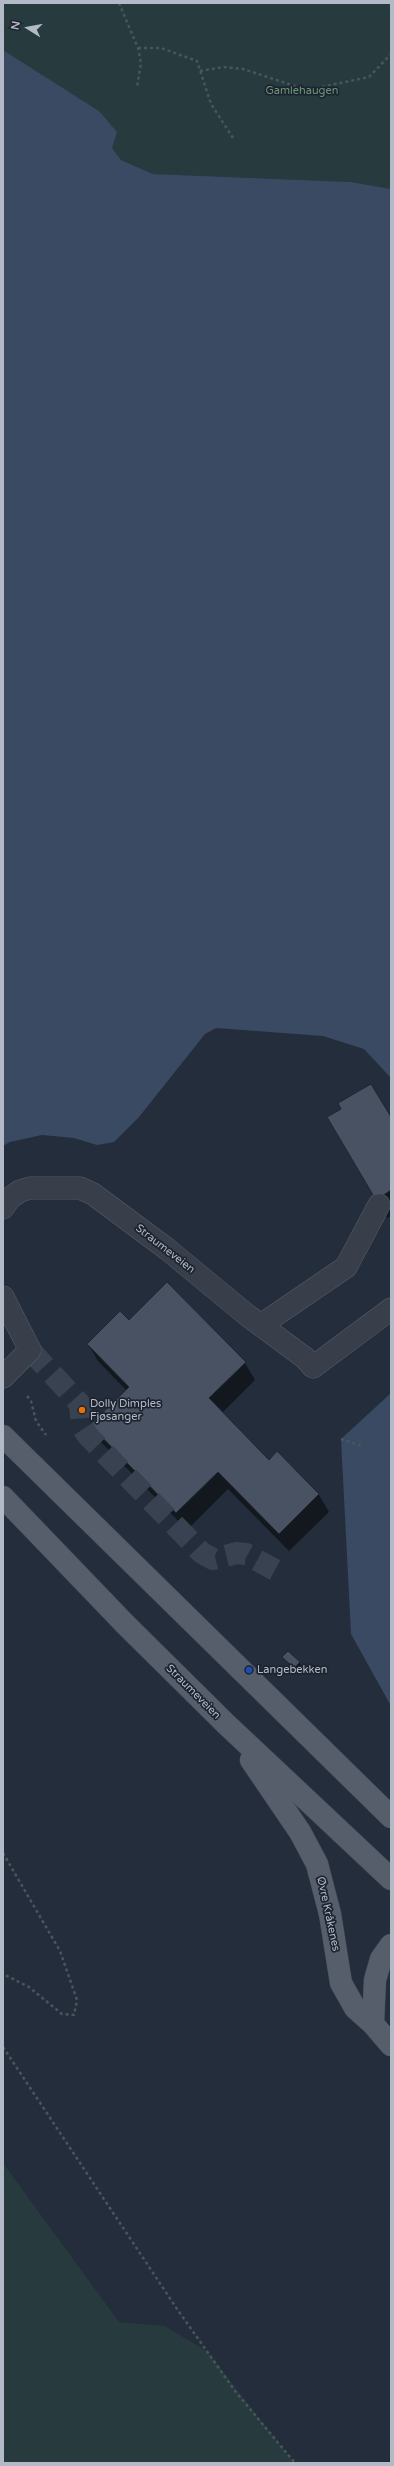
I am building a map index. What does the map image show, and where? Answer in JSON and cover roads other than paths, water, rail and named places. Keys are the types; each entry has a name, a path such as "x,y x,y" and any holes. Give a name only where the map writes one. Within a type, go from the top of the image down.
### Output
{"main road":[{"path":"3,1436 391,1816"},
{"name":"Straumeveien","path":"3,1497 125,1624 226,1724 391,1878"},
{"name":"Øvre Kråkenes","path":"226,1724 300,1832 317,1864 330,1914 341,1983 355,2008 373,2024 391,2045"},
{"path":"373,2024 375,1980 381,1959 391,1945"}],"lane":[{"name":"Straumeveien","path":"3,1208 10,1198 20,1191 30,1188 80,1188 105,1202 305,1358 313,1367 391,1309"},
{"path":"261,1325 346,1267 379,1205"},
{"path":"3,1297 30,1350 3,1377"}],"water":[{"path":"3,50 99,111 117,132 112,148 121,160 153,174 351,182 391,189 391,1078 364,1049 323,1036 216,1028 205,1034 139,1117 114,1142 97,1145 74,1138 42,1135 10,1142 3,1146"},
{"path":"391,1393 391,1706 351,1634 341,1439"}],"tunnel":[{"path":"30,1350 80,1404 82,1427 88,1436 202,1553 213,1559 237,1553 246,1554 275,1570"}],"place":[{"name":"Dolly Dimples Fjøsanger","path":"82,1410"},
{"name":"Langebekken","path":"249,1670"}],"park label":[{"name":"Gamlehaugen","path":"302,91"}]}
